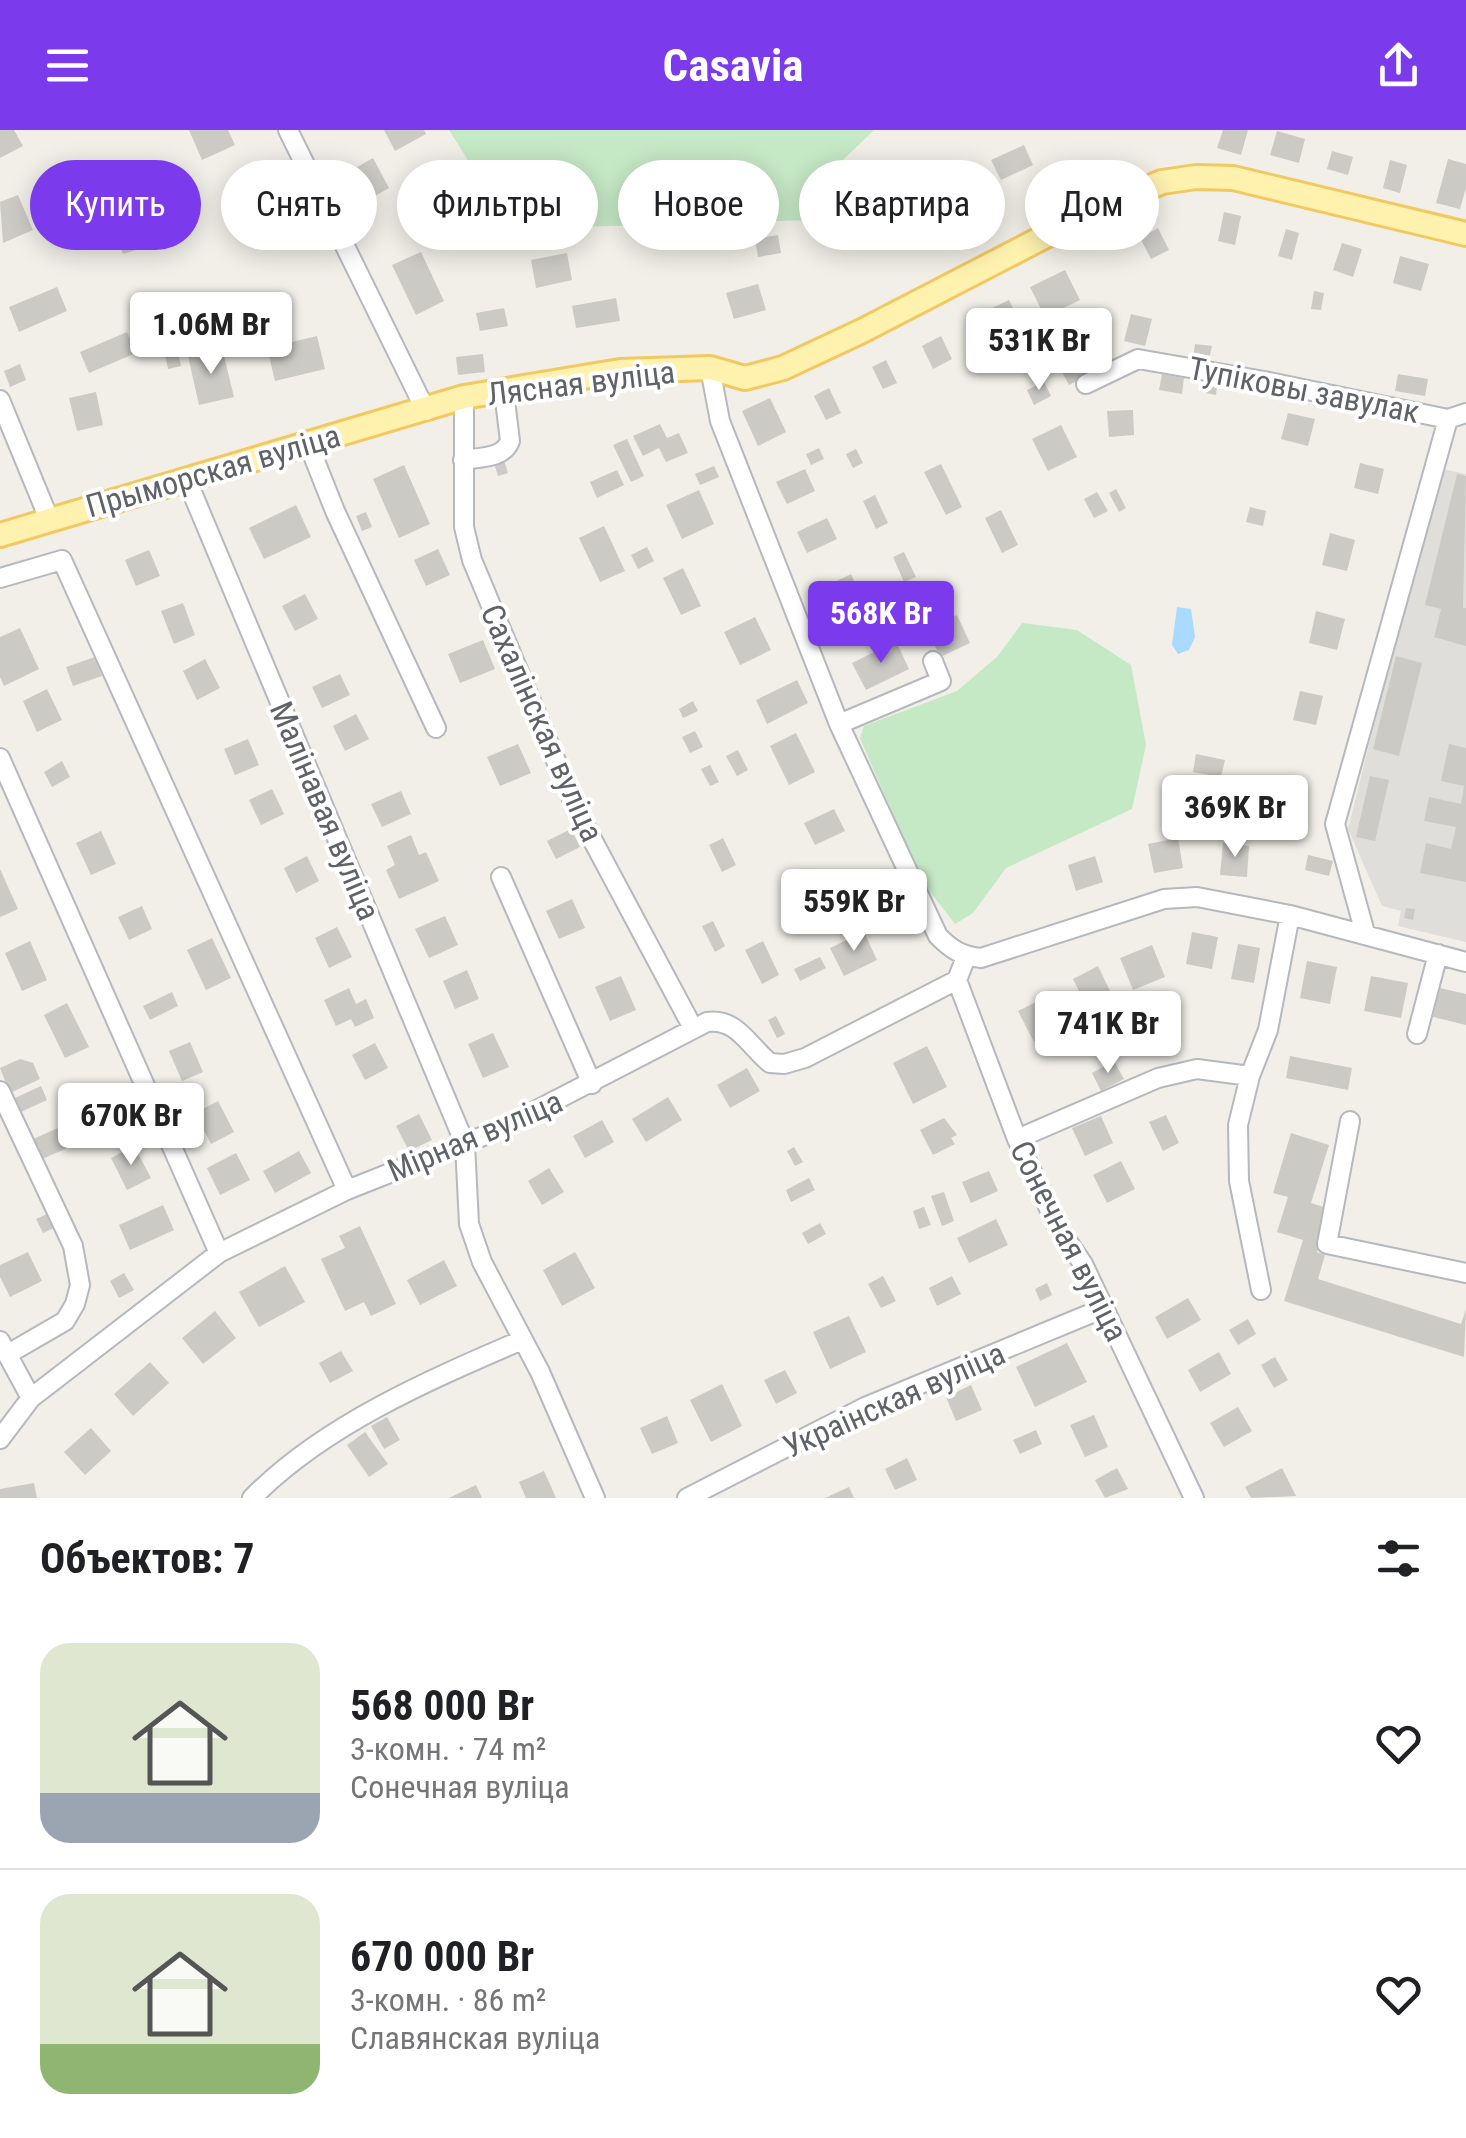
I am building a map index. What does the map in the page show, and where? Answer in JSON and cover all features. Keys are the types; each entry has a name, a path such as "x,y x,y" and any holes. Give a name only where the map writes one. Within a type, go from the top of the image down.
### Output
{"main road":[{"name":"Лясная вуліца","path":"426,411 464,398 620,371 710,368 745,378 784,368 862,332 1096,210 1162,182 1196,177 1232,178 1466,234"},
{"name":"Прыморская вуліца","path":"0,535 426,411"}],"street":[{"path":"288,130 426,411"},
{"name":"Тупіковы завулак","path":"1086,384 1138,360 1457,416"},
{"path":"710,368 720,421 839,724 938,936 962,954 980,958 1164,899 1197,897 1365,933 1466,962"},
{"path":"464,460 501,454 507,448 510,442 504,392"},
{"name":"Сахалінская вуліца","path":"464,398 464,527 472,560 577,811 693,1028"},
{"path":"0,400 48,519"},
{"path":"1365,933 1336,824 1457,416"},
{"path":"308,443 335,511 436,728"},
{"name":"Малінавая вуліца","path":"186,478 465,1144 469,1224 482,1262 540,1372 595,1498"},
{"path":"0,578 62,560 347,1190"},
{"path":"839,724 941,680 933,662"},
{"path":"0,758 219,1253"},
{"path":"500,877 592,1084"},
{"path":"1261,1290 1238,1182 1238,1125 1250,1076 1268,1030 1290,915"},
{"path":"693,1028 720,1020 735,1026 770,1062 784,1064 805,1058 957,980 962,954"},
{"path":"1416,1034 1438,954"},
{"name":"Сонечная вуліца","path":"957,980 1017,1139 1057,1226 1084,1264 1194,1498"},
{"name":"Мірная вуліца","path":"0,1439 31,1398 219,1253 347,1190 465,1144 592,1084 693,1028"},
{"path":"1017,1139 1158,1078 1197,1070 1250,1076"},
{"path":"0,1091 73,1246 80,1285 65,1321 4,1348 31,1398"},
{"path":"1350,1122 1327,1244 1466,1273"},
{"name":"Украінская вуліца","path":"687,1498 865,1407 1104,1308"},
{"path":"252,1498 320,1444 368,1413 430,1380 522,1340"}],"shaded area":[{"path":"1438,468 1466,474 1466,942 1398,926 1401,911 1382,906 1348,829"}],"green space":[{"path":"449,130 874,130 843,160 799,160 799,220 779,221 779,160 618,160 618,226 598,226 598,160 468,160"},
{"path":"1022,623 1077,630 1131,665 1146,745 1132,809 1006,868 973,913 955,924 921,880 860,738 864,726 957,691 998,656"}],"water":[{"path":"1177,607 1191,609 1195,637 1189,650 1178,654 1172,645"}],"building":[{"path":"0,130 14,130 23,146 0,158"},
{"path":"189,130 228,130 235,145 202,160"},
{"path":"384,130 424,130 426,134 395,151"},
{"path":"1223,130 1248,130 1241,155 1217,148"},
{"path":"1277,131 1305,139 1299,163 1270,155"},
{"path":"1024,145 1031,160 1025,160 1025,169 1005,178 1005,160 991,160"},
{"path":"1332,151 1353,157 1348,175 1327,169"},
{"path":"1448,159 1466,164 1466,188 1460,209 1436,203"},
{"path":"1390,160 1407,165 1400,193 1383,188"},
{"path":"377,166 389,188 377,195"},
{"path":"18,195 30,231 3,243 0,202"},
{"path":"1224,212 1241,216 1235,245 1218,241"},
{"path":"1286,229 1299,233 1292,260 1278,256"},
{"path":"1159,230 1169,250 1151,259 1146,250 1159,250"},
{"path":"779,241 781,253 758,257 757,250 779,250"},
{"path":"1342,243 1362,249 1353,277 1333,270"},
{"path":"421,252 444,301 416,315 392,265"},
{"path":"567,253 572,280 536,288 531,260"},
{"path":"1400,256 1429,264 1421,291 1393,283"},
{"path":"1065,270 1080,300 1045,317 1030,287"},
{"path":"758,284 766,310 734,319 726,293"},
{"path":"57,287 67,311 19,332 9,307"},
{"path":"1314,291 1324,293 1321,310 1311,309"},
{"path":"616,298 620,321 576,328 572,306"},
{"path":"1009,300 1021,324 1004,333 992,308"},
{"path":"504,308 508,326 480,331 476,313"},
{"path":"1131,314 1152,319 1145,346 1124,341"},
{"path":"127,332 136,353 89,373 80,352"},
{"path":"317,336 325,369 275,381 267,348"},
{"path":"941,336 952,359 933,369 922,346"},
{"path":"1195,344 1212,346 1209,360 1193,357"},
{"path":"177,347 181,366 168,369 164,350"},
{"path":"222,348 234,397 199,405 188,356"},
{"path":"483,354 485,372 458,375 456,357"},
{"path":"1088,358 1095,371 1069,385 1062,372"},
{"path":"886,360 897,383 883,389 872,367"},
{"path":"20,364 26,380 10,387 4,371"},
{"path":"1162,374 1184,378 1182,394 1159,390"},
{"path":"1398,374 1428,379 1425,396 1395,391"},
{"path":"1044,382 1051,396 1034,405 1027,390"},
{"path":"1201,385 1217,387 1216,395 1200,392"},
{"path":"829,388 841,413 826,420 814,396"},
{"path":"96,392 103,425 77,431 69,398"},
{"path":"770,398 786,432 758,446 742,411"},
{"path":"1133,410 1134,435 1109,437 1107,411"},
{"path":"1288,413 1315,419 1308,446 1281,439"},
{"path":"660,424 667,438 679,433 688,453 666,462 659,448 643,456 633,436"},
{"path":"1061,425 1077,457 1048,471 1032,439"},
{"path":"627,439 644,476 631,482 613,445"},
{"path":"819,448 824,459 811,465 806,454"},
{"path":"856,449 863,463 853,468 846,454"},
{"path":"504,460 508,473 498,476 494,463"},
{"path":"1360,463 1384,469 1378,494 1354,488"},
{"path":"941,464 962,507 946,515 924,472"},
{"path":"404,465 430,524 399,538 373,479"},
{"path":"714,466 719,477 700,485 695,474"},
{"path":"805,469 815,491 787,504 776,482"},
{"path":"617,470 624,485 597,498 590,482"},
{"path":"1457,474 1466,476 1466,646 1434,637 1441,609 1425,605"},
{"path":"1116,489 1126,508 1119,512 1109,493"},
{"path":"699,490 714,524 682,539 666,505"},
{"path":"1097,492 1108,511 1094,518 1084,499"},
{"path":"875,495 888,523 876,529 863,501"},
{"path":"296,505 311,537 264,559 249,528"},
{"path":"1250,507 1266,511 1263,526 1246,522"},
{"path":"1001,510 1018,545 1002,553 985,518"},
{"path":"366,512 372,527 362,531 356,516"},
{"path":"827,518 837,539 807,553 797,532"},
{"path":"604,526 625,571 600,582 579,538"},
{"path":"1330,533 1355,540 1347,571 1322,565"},
{"path":"647,547 654,561 638,569 631,555"},
{"path":"438,549 450,575 426,586 414,560"},
{"path":"149,550 160,576 136,586 125,560"},
{"path":"904,552 916,577 904,582 893,557"},
{"path":"683,568 701,606 681,615 663,578"},
{"path":"851,574 862,598 828,615 816,591"},
{"path":"305,594 318,619 295,631 282,606"},
{"path":"183,603 195,635 174,644 161,611"},
{"path":"1316,611 1345,619 1337,650 1309,643"},
{"path":"957,615 970,643 940,657 927,629"},
{"path":"755,617 771,650 740,665 724,632"},
{"path":"20,628 39,669 4,686 0,677 0,637"},
{"path":"483,640 495,669 460,683 448,654"},
{"path":"896,641 909,669 866,690 852,663"},
{"path":"1396,656 1422,663 1399,756 1373,749"},
{"path":"95,657 102,676 73,686 66,667"},
{"path":"205,659 220,688 197,700 183,671"},
{"path":"340,674 350,695 322,708 312,687"},
{"path":"797,680 808,703 767,724 756,700"},
{"path":"47,689 62,720 37,732 23,701"},
{"path":"1300,691 1323,696 1316,725 1293,720"},
{"path":"693,701 698,711 683,718 679,709"},
{"path":"356,714 369,739 345,751 333,726"},
{"path":"695,731 703,747 690,753 682,737"},
{"path":"796,733 815,772 789,785 770,746"},
{"path":"248,739 259,765 235,775 224,749"},
{"path":"518,744 531,773 500,786 487,757"},
{"path":"1449,744 1466,748 1466,882 1420,873 1426,843 1451,849 1456,827 1424,821 1429,797 1461,804 1464,786 1441,781"},
{"path":"738,750 748,770 737,776 726,756"},
{"path":"1196,754 1225,760 1221,777 1193,772"},
{"path":"62,761 70,777 52,787 44,772"},
{"path":"710,765 719,782 710,786 701,769"},
{"path":"1370,776 1389,780 1375,841 1356,837"},
{"path":"272,789 284,814 261,825 249,800"},
{"path":"401,791 411,814 382,827 371,804"},
{"path":"834,809 845,831 815,845 804,823"},
{"path":"571,829 580,847 556,859 547,841"},
{"path":"101,831 116,864 91,875 76,843"},
{"path":"411,835 419,855 426,852 439,881 399,899 386,870 395,865 387,846"},
{"path":"723,838 736,865 722,872 709,845"},
{"path":"1178,838 1183,868 1154,873 1148,844"},
{"path":"1223,843 1249,846 1247,877 1220,875"},
{"path":"1308,855 1333,861 1329,876 1305,870"},
{"path":"307,856 319,881 296,893 284,868"},
{"path":"1095,856 1103,882 1076,891 1068,865"},
{"path":"0,869 18,909 0,917"},
{"path":"833,879 845,905 812,921 800,896"},
{"path":"572,899 585,928 559,939 546,911"},
{"path":"142,906 152,929 129,940 118,917"},
{"path":"1406,908 1415,909 1413,920 1404,918"},
{"path":"445,916 458,945 429,958 415,929"},
{"path":"713,921 725,946 715,952 702,926"},
{"path":"337,927 352,957 329,968 315,938"},
{"path":"864,932 877,960 844,976 830,948"},
{"path":"1192,932 1218,937 1212,969 1186,964"},
{"path":"212,938 231,978 206,990 187,950"},
{"path":"30,941 47,980 22,991 5,953"},
{"path":"763,941 779,975 762,984 745,950"},
{"path":"1238,944 1260,948 1254,983 1231,979"},
{"path":"1152,945 1165,977 1133,990 1120,958"},
{"path":"820,957 826,968 800,981 794,969"},
{"path":"1307,961 1337,967 1330,1004 1300,998"},
{"path":"1098,966 1111,993 1086,1005 1073,979"},
{"path":"467,970 479,999 455,1009 443,981"},
{"path":"621,976 636,1010 610,1021 595,987"},
{"path":"1371,976 1408,983 1401,1018 1364,1011"},
{"path":"349,988 356,1004 366,999 374,1018 355,1027 351,1019 336,1026 324,1000"},
{"path":"1440,988 1466,994 1466,1025 1433,1017"},
{"path":"172,992 178,1006 150,1020 143,1006"},
{"path":"1048,996 1064,1027 1034,1042 1018,1011"},
{"path":"67,1003 89,1047 65,1058 44,1015"},
{"path":"776,1016 785,1034 777,1038 768,1020"},
{"path":"493,1033 509,1067 483,1078 468,1044"},
{"path":"190,1042 203,1072 182,1081 169,1051"},
{"path":"375,1043 388,1068 365,1080 352,1055"},
{"path":"927,1046 947,1087 913,1104 893,1063"},
{"path":"1290,1056 1352,1068 1348,1090 1286,1078"},
{"path":"20,1059 33,1063 40,1079 10,1093 0,1068"},
{"path":"1114,1061 1124,1079 1101,1091 1092,1073"},
{"path":"747,1068 760,1091 730,1108 717,1085"},
{"path":"41,1086 47,1100 21,1112 15,1098"},
{"path":"101,1089 114,1115 80,1132 67,1106"},
{"path":"668,1097 682,1120 646,1142 632,1119"},
{"path":"218,1101 234,1132 211,1144 195,1113"},
{"path":"419,1114 432,1140 409,1151 396,1126"},
{"path":"1166,1115 1179,1143 1163,1151 1149,1122"},
{"path":"1101,1116 1113,1143 1085,1156 1072,1128"},
{"path":"944,1118 957,1135 951,1138 955,1144 933,1155 920,1130"},
{"path":"602,1120 614,1142 585,1158 573,1136"},
{"path":"58,1128 67,1148 40,1160 31,1140"},
{"path":"1291,1133 1329,1145 1311,1203 1330,1209 1317,1252 1325,1255 1318,1279 1461,1324 1466,1309 1464,1357 1284,1301 1303,1240 1277,1232 1288,1197 1273,1193"},
{"path":"134,1146 151,1178 127,1190 111,1158"},
{"path":"794,1147 803,1162 795,1166 787,1151"},
{"path":"299,1151 311,1173 275,1193 263,1171"},
{"path":"236,1153 250,1180 220,1195 207,1168"},
{"path":"1121,1161 1135,1189 1107,1203 1093,1175"},
{"path":"549,1168 564,1192 542,1205 528,1181"},
{"path":"989,1171 998,1191 971,1203 962,1182"},
{"path":"809,1178 815,1190 791,1202 786,1190"},
{"path":"944,1192 954,1221 942,1226 931,1196"},
{"path":"163,1205 174,1230 130,1250 119,1225"},
{"path":"924,1207 931,1225 919,1229 913,1211"},
{"path":"47,1214 54,1228 43,1233 36,1219"},
{"path":"996,1219 1008,1245 969,1263 957,1238"},
{"path":"820,1223 826,1234 808,1244 802,1233"},
{"path":"360,1226 396,1304 371,1316 364,1302 345,1311 321,1259 345,1248 339,1236"},
{"path":"28,1252 42,1281 10,1297 0,1277 0,1265"},
{"path":"575,1252 595,1288 562,1306 543,1270"},
{"path":"444,1260 457,1286 420,1305 407,1280"},
{"path":"285,1266 305,1302 259,1327 239,1292"},
{"path":"124,1273 134,1290 119,1298 110,1281"},
{"path":"883,1276 896,1301 881,1308 868,1284"},
{"path":"952,1276 961,1294 937,1306 929,1288"},
{"path":"1047,1283 1052,1295 1040,1301 1035,1289"},
{"path":"1188,1298 1201,1320 1167,1339 1155,1317"},
{"path":"215,1311 236,1338 203,1364 182,1338"},
{"path":"849,1316 866,1352 830,1369 813,1332"},
{"path":"1248,1319 1256,1334 1238,1345 1229,1330"},
{"path":"1067,1343 1087,1382 1035,1407 1016,1367"},
{"path":"341,1351 353,1371 330,1383 319,1363"},
{"path":"1219,1352 1231,1374 1200,1392 1188,1370"},
{"path":"1275,1357 1288,1380 1274,1388 1261,1365"},
{"path":"150,1362 169,1383 133,1416 114,1394"},
{"path":"785,1370 797,1393 776,1404 764,1380"},
{"path":"722,1384 742,1426 711,1442 690,1400"},
{"path":"971,1385 982,1410 956,1421 946,1397"},
{"path":"1238,1407 1252,1431 1224,1447 1210,1423"},
{"path":"1094,1415 1108,1447 1085,1457 1070,1425"},
{"path":"667,1416 678,1443 652,1454 640,1428"},
{"path":"387,1417 400,1440 384,1449 371,1426"},
{"path":"91,1428 111,1451 85,1475 64,1452"},
{"path":"1036,1430 1042,1444 1020,1454 1013,1440"},
{"path":"365,1432 388,1464 369,1477 347,1445"},
{"path":"907,1458 917,1480 895,1490 885,1469"},
{"path":"1117,1468 1128,1489 1105,1498 1095,1480"},
{"path":"1282,1468 1296,1496 1251,1498 1245,1487"},
{"path":"544,1471 556,1498 526,1498 519,1482"},
{"path":"34,1483 37,1498 0,1498 0,1489"},
{"path":"476,1485 482,1498 449,1498"},
{"path":"849,1487 854,1498 825,1498"}]}
